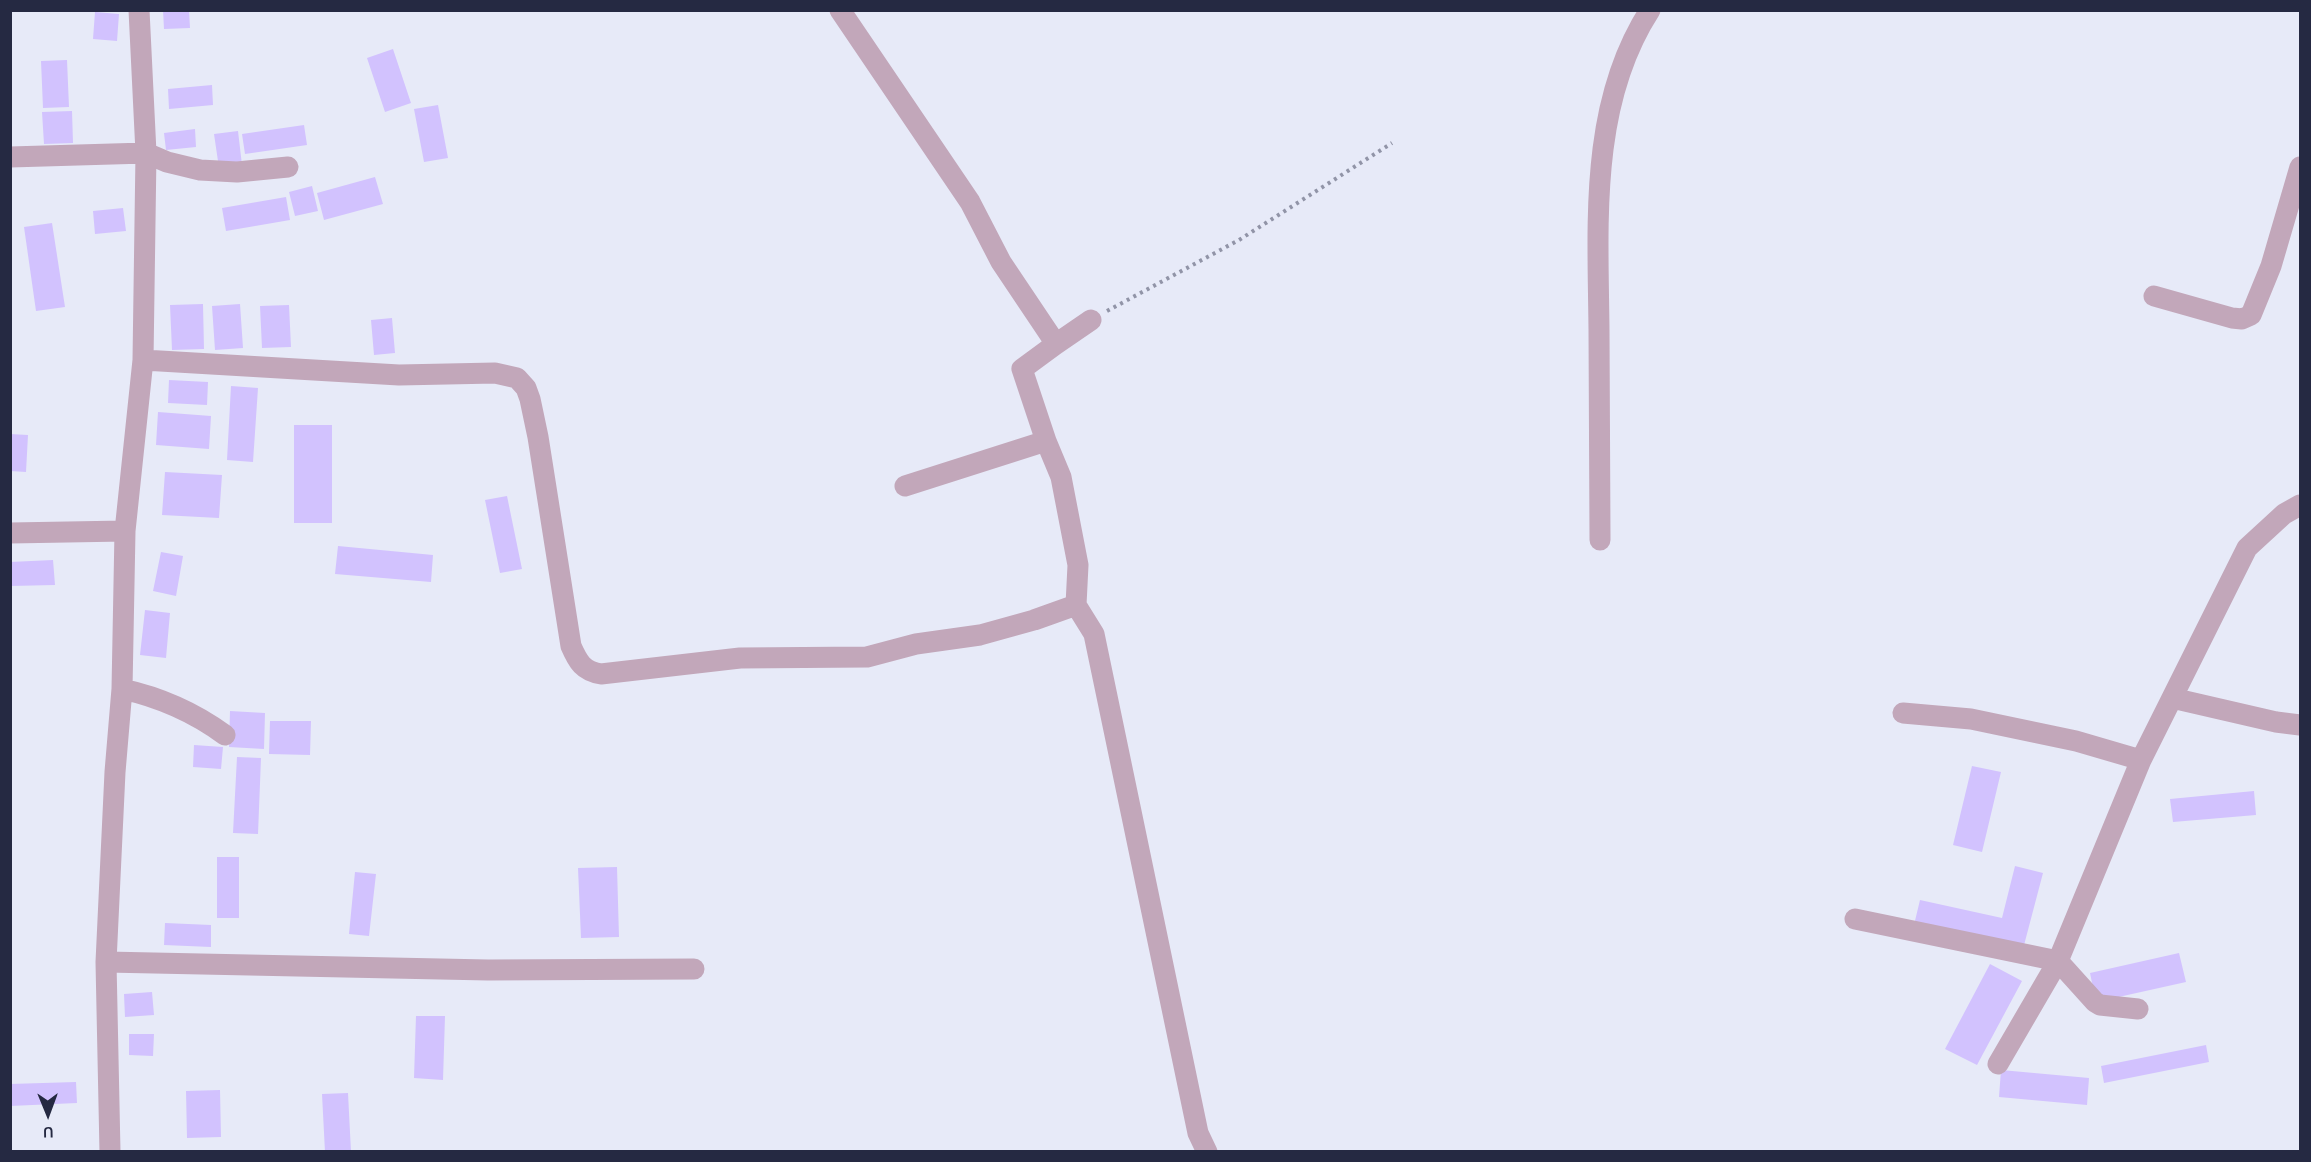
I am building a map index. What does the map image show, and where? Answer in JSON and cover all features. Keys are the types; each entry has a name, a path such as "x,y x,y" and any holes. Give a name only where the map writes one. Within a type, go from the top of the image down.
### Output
{"street":[{"path":"110,1152 106,962 115,772 122,689 125,531 143,360 146,153 140,10"},
{"path":"840,10 970,202 1001,262 1056,344"},
{"path":"1600,540 1598,229 1602,149 1618,73 1637,31 1650,10"},
{"path":"10,157 146,153 168,162 200,170 237,172 288,167"},
{"path":"2154,296 2232,318 2251,315 2271,266 2301,167"},
{"path":"1091,320 1022,369 1046,441 1061,477 1078,565 1076,605 1094,634 1198,1133 1207,1152"},
{"path":"143,360 399,375 495,373 517,378 526,388 530,399 538,437 571,646 583,668 592,673 601,674 740,658 867,657 916,644 980,635 1076,605"},
{"path":"905,486 1046,441"},
{"path":"1998,1064 2058,961 2141,760 2247,548 2284,514 2301,505"},
{"path":"10,533 125,531"},
{"path":"122,689 144,694 204,720 225,735"},
{"path":"2172,698 2276,722 2301,725"},
{"path":"1903,713 1971,719 2076,741 2141,760"},
{"path":"1856,919 2058,961 2100,1005 2138,1008"},
{"path":"106,962 488,970 694,969"}],"path":[{"path":"1091,320 1239,240 1392,143"}],"building":[{"path":"163,10 189,10 190,28 164,29"},
{"path":"95,12 119,14 117,41 93,39"},
{"path":"393,49 411,103 385,112 367,58"},
{"path":"67,60 69,107 43,108 41,61"},
{"path":"212,85 213,105 169,109 168,89"},
{"path":"438,105 448,158 424,162 414,109"},
{"path":"72,111 73,143 44,144 42,112"},
{"path":"304,125 307,145 245,154 242,134"},
{"path":"195,129 196,147 166,150 164,133"},
{"path":"238,131 242,165 219,168 214,134"},
{"path":"375,177 383,204 324,220 317,193"},
{"path":"312,186 318,211 295,216 289,192"},
{"path":"286,197 290,220 226,231 222,208"},
{"path":"123,208 126,231 95,234 93,211"},
{"path":"52,223 65,307 36,311 24,227"},
{"path":"203,304 204,349 172,350 170,305"},
{"path":"240,304 243,348 215,350 212,306"},
{"path":"289,305 291,347 262,348 260,306"},
{"path":"392,318 395,353 374,355 371,320"},
{"path":"169,380 208,382 207,405 168,403"},
{"path":"231,386 258,388 253,462 227,460"},
{"path":"158,412 211,416 209,449 156,445"},
{"path":"294,425 332,425 332,523 294,523"},
{"path":"10,434 28,435 26,472 10,471"},
{"path":"165,472 222,475 219,518 162,515"},
{"path":"507,496 522,569 500,573 485,500"},
{"path":"338,546 433,555 431,582 335,574"},
{"path":"161,552 183,556 176,596 153,591"},
{"path":"53,560 55,585 10,586 10,562"},
{"path":"145,610 170,613 166,658 140,655"},
{"path":"230,711 265,713 264,749 229,747"},
{"path":"270,721 311,721 310,755 269,754"},
{"path":"194,745 223,747 221,769 193,767"},
{"path":"237,757 261,758 258,834 233,833"},
{"path":"1972,766 2001,772 1982,852 1953,845"},
{"path":"2254,791 2256,815 2173,822 2170,799"},
{"path":"217,857 239,857 239,918 217,918"},
{"path":"2015,866 2043,873 2023,949 1914,925 1920,900 2002,918"},
{"path":"617,867 619,937 581,938 578,868"},
{"path":"355,872 376,874 369,936 349,934"},
{"path":"165,923 211,925 211,947 164,945"},
{"path":"2179,953 2186,982 2096,1002 2090,973"},
{"path":"1990,964 2022,981 1977,1065 1945,1049"},
{"path":"152,992 154,1015 125,1017 124,994"},
{"path":"416,1016 445,1016 443,1080 414,1078"},
{"path":"129,1034 154,1034 153,1056 129,1055"},
{"path":"2206,1045 2209,1062 2104,1083 2101,1066"},
{"path":"2001,1070 2089,1078 2087,1105 1999,1097"},
{"path":"76,1082 77,1103 10,1106 10,1084"},
{"path":"220,1090 221,1137 187,1138 186,1091"},
{"path":"348,1093 351,1152 325,1152 322,1094"}]}
